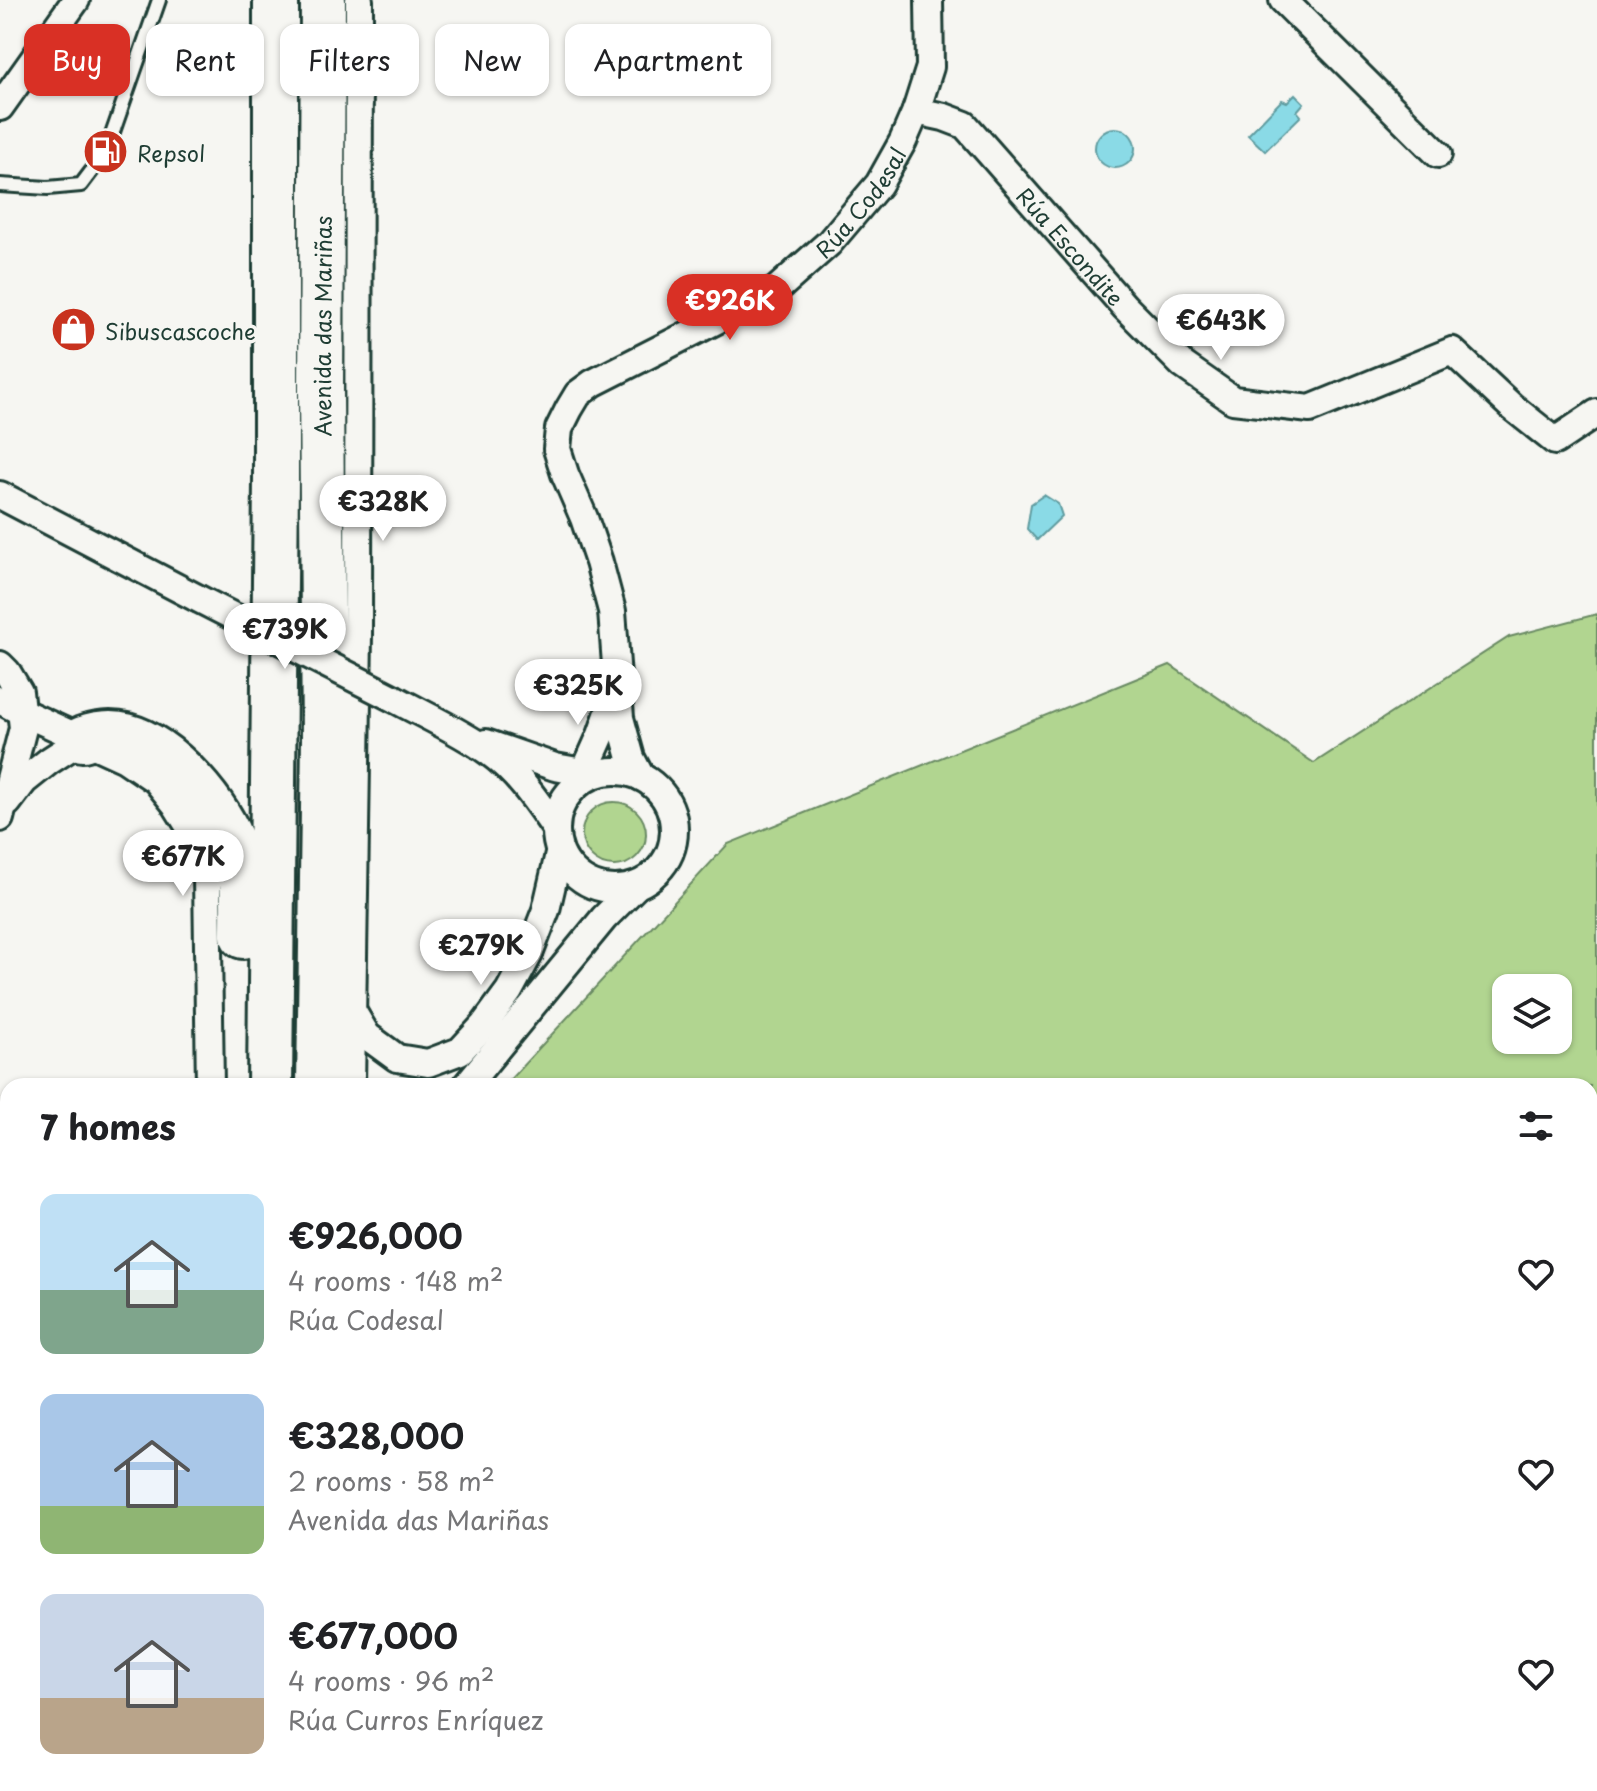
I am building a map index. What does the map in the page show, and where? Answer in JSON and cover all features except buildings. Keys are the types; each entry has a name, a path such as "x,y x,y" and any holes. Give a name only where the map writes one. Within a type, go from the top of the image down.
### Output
{"highway":[{"path":"270,1078 276,480 276,0"},
{"name":"Avenida das Mariñas","path":"319,1078 324,739 321,390 323,0"},
{"path":"83,739 99,734 125,736 173,762 219,817 235,849 243,904 243,1078"}],"street":[{"path":"0,107 76,0"},
{"path":"351,1078 358,635 359,0"},
{"name":"Rúa Codesal","path":"641,777 631,758 620,718 612,611 584,518 557,449 559,429 578,394 593,383 776,290 829,243 879,184 916,111 930,67 929,0"},
{"path":"1283,0 1438,154"},
{"name":"Rúa Escondite","path":"916,111 965,125 1125,307 1183,365 1233,400 1310,409 1452,351 1511,406 1555,441 1597,413"},
{"path":"0,495 395,699 491,753 520,780 557,841 569,869 583,881 600,888 619,890 652,878 663,865 671,850 673,816 666,800 641,777 610,771 586,776 464,736"},
{"path":"0,665 19,692 11,706"},
{"name":"Rúa Codesal","path":"586,776 610,715 617,687"},
{"path":"11,706 125,759 156,780 196,837 207,877 210,1078"},
{"path":"0,818 23,728 11,706"},
{"path":"0,811 24,781 83,739"},
{"path":"351,1009 367,1036 397,1058 428,1063 460,1051 509,991 529,954 546,910 557,841 558,810 567,794 586,776"},
{"path":"473,1078 604,918 636,886"}],"lane":[{"path":"0,185 48,188 81,185 106,152 159,0"}],"green space":[{"path":"1597,614 1597,1078 511,1078 728,844 1170,665 1314,763 1509,637"},
{"path":"608,802 620,802 637,811 644,822 644,846 637,857 620,866 608,866 596,861 587,852 582,840 582,828 587,816 596,807"}],"water":[{"path":"1295,94 1304,103 1297,111 1301,116 1265,151 1248,135 1282,100 1287,102"},
{"path":"1115,128 1129,134 1135,148 1129,162 1115,168 1101,162 1095,148 1101,134"},
{"path":"1044,495 1058,504 1062,516 1037,540 1027,529 1031,504"}],"place":[{"name":"Repsol","path":"106,152"},
{"name":"Sibuscascoche","path":"74,330"}]}
